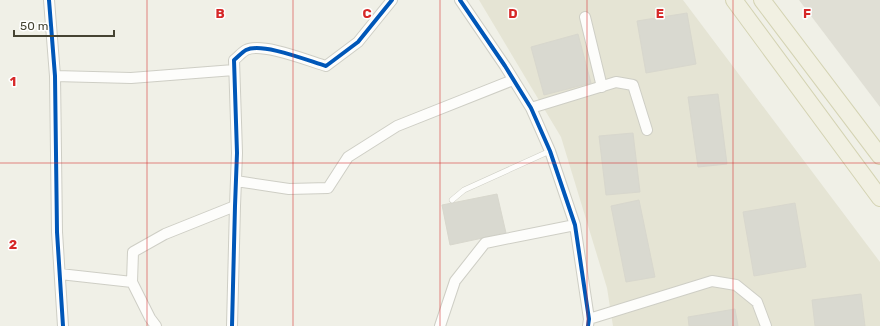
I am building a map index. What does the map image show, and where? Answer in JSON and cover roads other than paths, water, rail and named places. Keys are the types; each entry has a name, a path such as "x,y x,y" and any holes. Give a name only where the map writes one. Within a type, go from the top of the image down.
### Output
{"main road":[{"path":"734,0 880,198"},
{"path":"762,0 880,156"}],"street":[{"path":"49,0 56,76 57,232 64,326"},
{"path":"232,326 234,206 237,153 234,60 247,50 263,49 287,53 326,66 358,42 392,0"},
{"path":"460,0 531,108 550,151 575,225 589,322 712,281 736,285 757,302 766,326"},
{"path":"585,17 602,87"},
{"path":"56,76 131,78 234,70"},
{"path":"236,182 289,189 328,188 348,157 397,126 514,80"},
{"path":"531,108 616,82 633,85 647,130"},
{"path":"156,326 150,318 132,282 132,252 164,234 234,206"},
{"path":"440,326 455,281 485,243 575,225"},
{"path":"60,274 132,282"}],"lane":[{"path":"452,200 464,190 550,151"}]}
